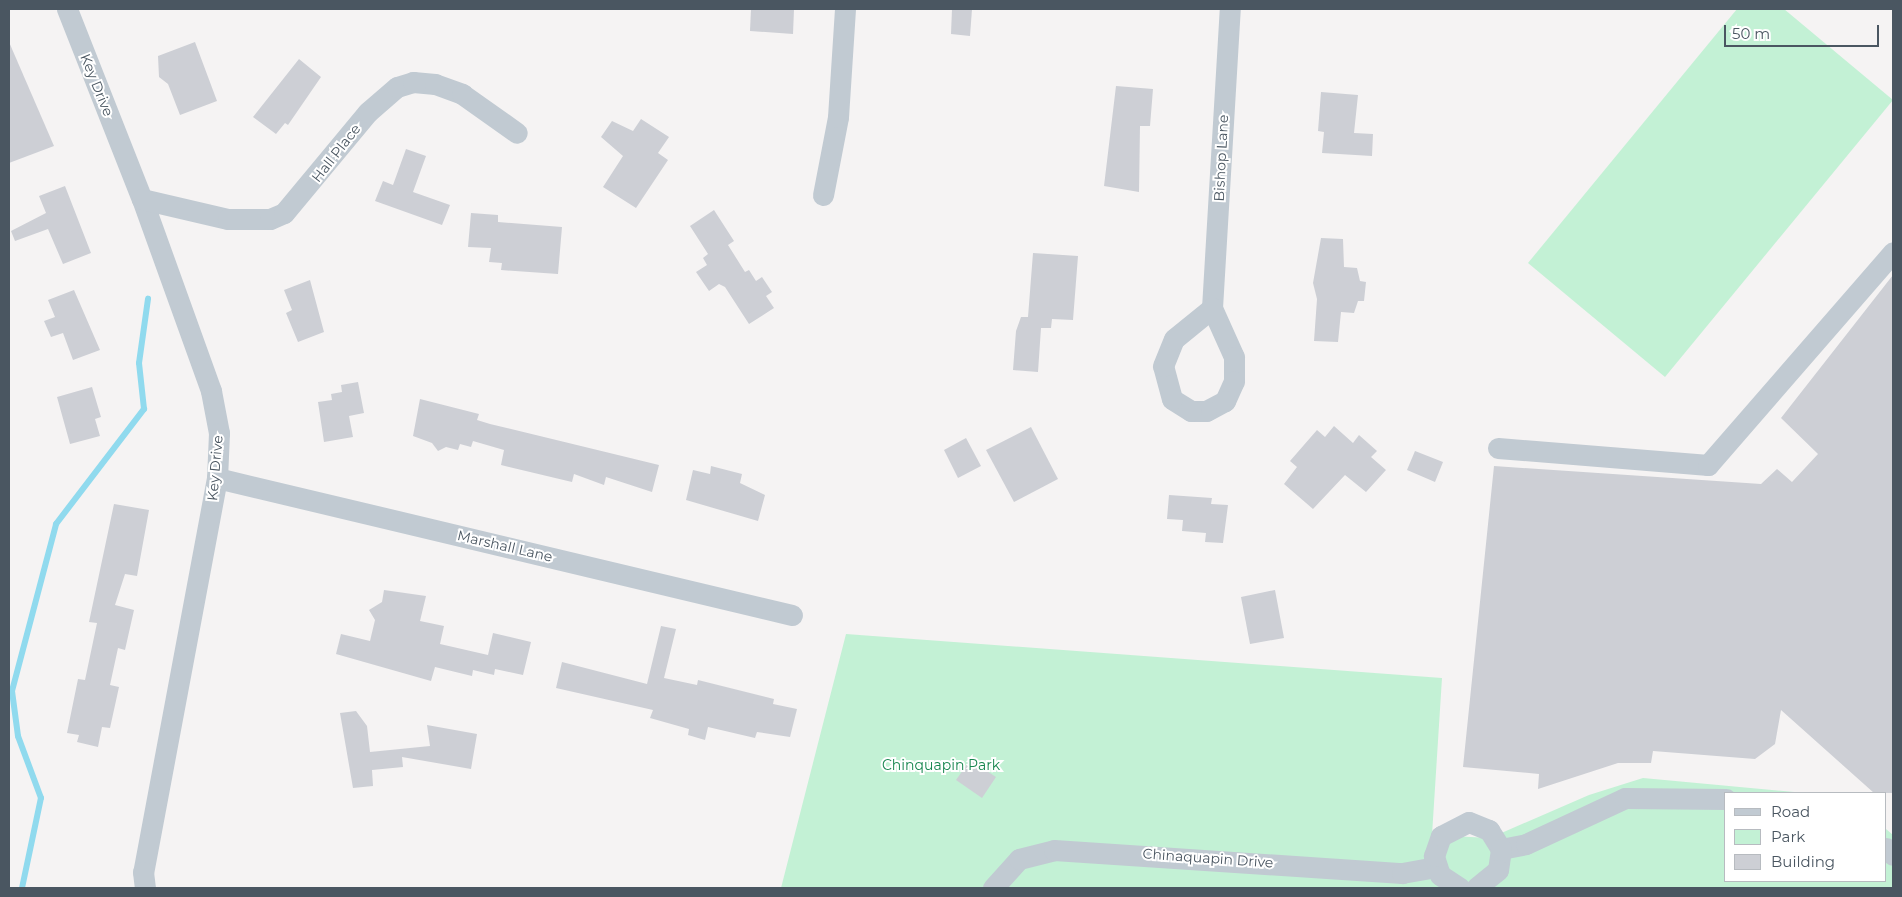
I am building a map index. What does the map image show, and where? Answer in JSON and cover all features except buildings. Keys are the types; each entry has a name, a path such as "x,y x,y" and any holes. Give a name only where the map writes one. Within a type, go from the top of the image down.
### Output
{"street":[{"name":"Key Drive","path":"67,9 142,199 211,392 220,433 218,478 142,872 145,888"},
{"path":"823,195 838,117 845,9"},
{"name":"Bishop Lane","path":"1212,308 1174,339 1163,366 1172,399 1192,411 1206,411 1225,402 1234,381 1234,357 1212,308 1230,9"},
{"name":"Hall Place","path":"142,199 228,219 270,218 284,213 368,112 397,87 413,82 435,84 462,94 518,133"},
{"path":"1498,448 1708,465 1893,252"},
{"name":"Marshall Lane","path":"218,478 792,614"},
{"path":"1501,849 1526,844 1625,798 1724,799"},
{"path":"1460,888 1447,882 1436,867 1434,856 1441,836 1459,824 1489,830 1501,849 1498,870 1481,887"},
{"name":"Chinaquapin Drive","path":"993,888 1019,859 1054,850 1402,873 1436,867"}],"green space":[{"path":"1737,9 1784,9 1893,100 1665,377 1528,263"},
{"name":"Chinquapin Park","path":"846,634 1442,678 1432,835 1490,838 1589,795 1643,778 1794,792 1724,792 1724,882 1887,882 1887,830 1893,835 1893,888 781,888"}],"waterway":[{"path":"22,888 41,798 18,736 12,691 56,524 144,409 139,363 148,299"}]}
